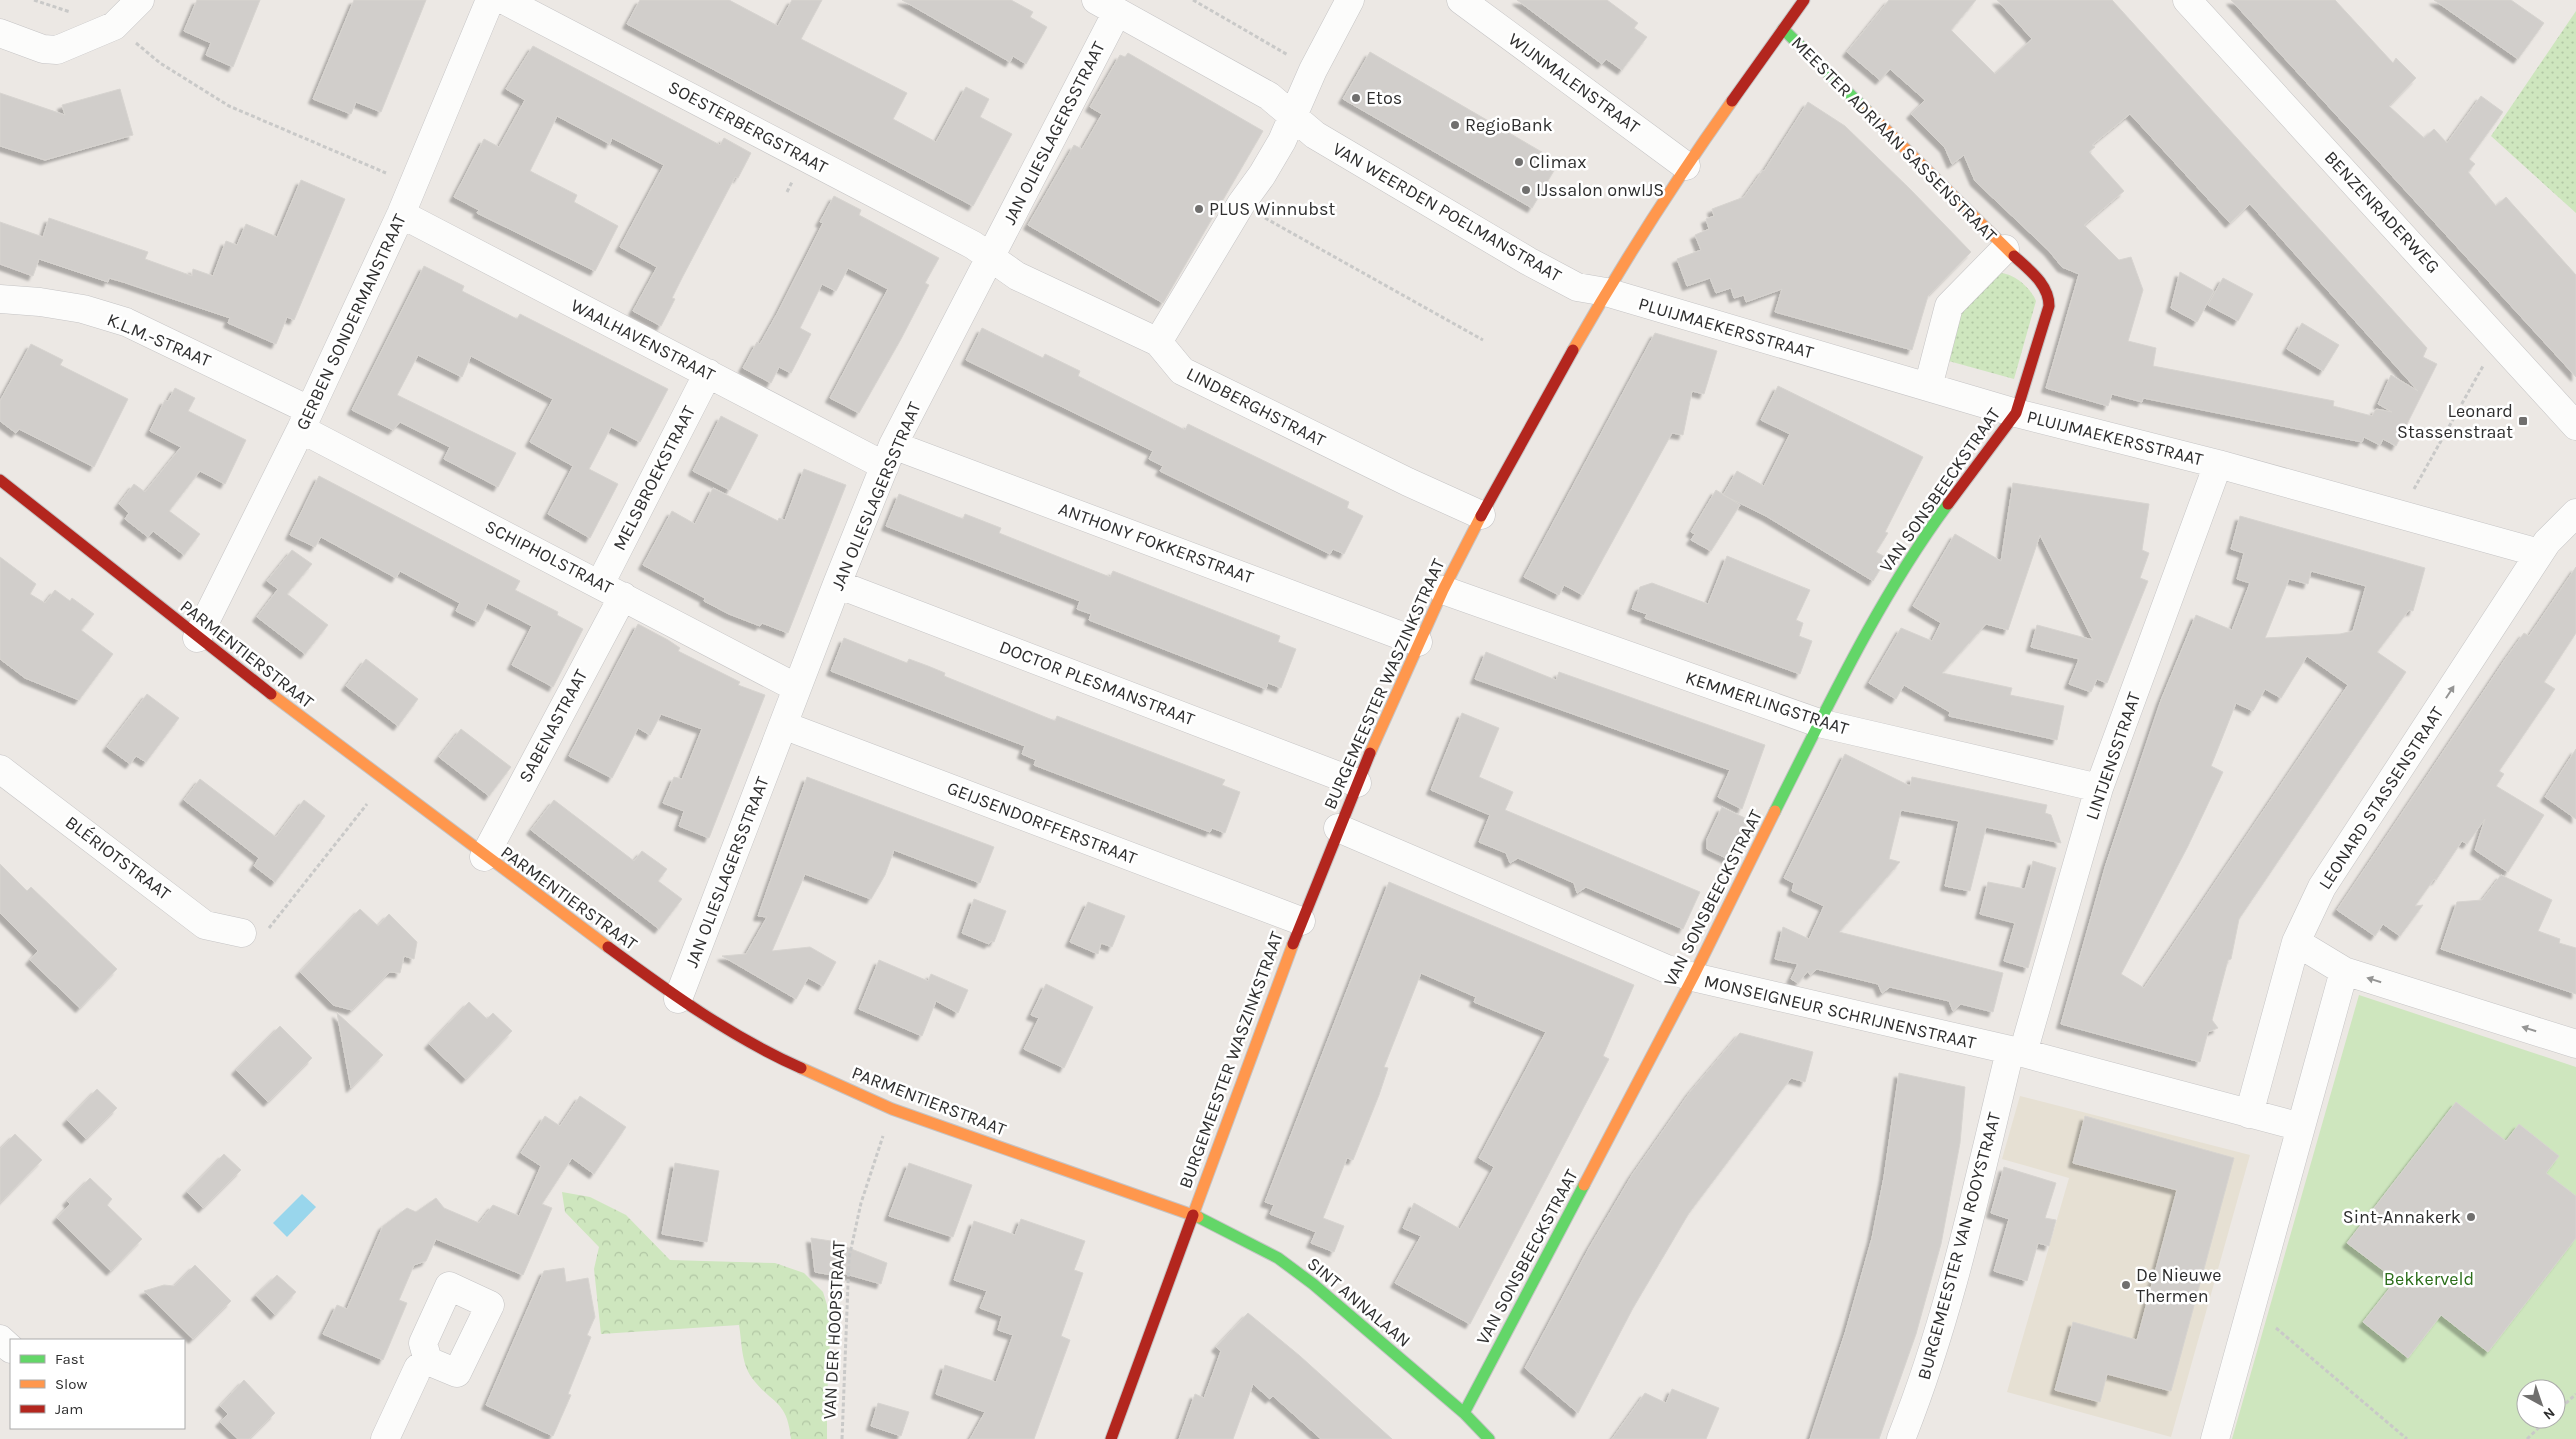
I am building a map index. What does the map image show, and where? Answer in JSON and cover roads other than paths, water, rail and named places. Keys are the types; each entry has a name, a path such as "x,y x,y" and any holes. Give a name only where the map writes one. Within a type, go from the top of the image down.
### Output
{"street":[{"path":"0,33 43,49 57,50 114,26 140,0"},
{"name":"GERBEN SONDERMANSTRAAT","path":"197,638 305,420 402,214 490,0"},
{"name":"SOESTERBERGSTRAAT","path":"504,0 973,245 989,257"},
{"path":"1158,342 1241,204 1262,175 1294,117 1313,70 1350,0"},
{"name":"WIJNMALENSTRAAT","path":"1461,0 1686,166"},
{"name":"BURGEMEESTER WASZINKSTRAAT","path":"1111,1439 1301,921 1357,783 1418,642 1443,590 1481,515 1606,292 1686,166 1804,0"},
{"name":"BENZENRADERWEG","path":"2187,0 2576,426"},
{"name":"JAN OLIESLAGERSSTRAAT","path":"678,999 837,584 889,456 989,257 1106,6"},
{"name":"VAN WEERDEN POELMANSTRAAT","path":"1106,6 1269,96 1322,139 1528,262 1577,286 1606,292"},
{"name":"MEESTER ADRIAAN SASSENSTRAAT","path":"1783,29 2042,283 2049,297 2049,306 2016,413"},
{"name":"WAALHAVENSTRAAT","path":"402,214 708,373 889,456"},
{"name":"MEESTER ADRIAAN SASSENSTRAAT","path":"1928,387 1949,306 2006,249"},
{"name":"LINDBERGHSTRAAT","path":"989,257 1017,276 1158,342 1182,371 1408,482 1481,515"},
{"name":"PLUIJMAEKERSSTRAAT","path":"1606,292 2016,413 2218,464 2539,553"},
{"name":"K.L.M.-STRAAT","path":"0,299 40,302 83,309 126,322 305,420"},
{"name":"MELSBROEKSTRAAT","path":"612,590 708,373"},
{"name":"VAN SONSBEECKSTRAAT","path":"1464,1413 1693,977 1819,723 1892,590 1932,526 2016,413"},
{"name":"SCHIPHOLSTRAAT","path":"305,420 612,590 797,688"},
{"name":"ANTHONY FOKKERSTRAAT","path":"889,456 1418,642"},
{"name":"LINTJENSSTRAAT","path":"2016,1052 2099,788 2218,464"},
{"name":"PARMENTIERSTRAAT","path":"0,480 197,638 484,857 678,999 732,1033 785,1061 892,1109 1192,1214"},
{"name":"LEONARD STASSENSTRAAT","path":"2248,1114 2296,942 2322,887 2521,585 2539,553 2557,530 2576,513"},
{"name":"DOCTOR PLESMANSTRAAT","path":"837,584 1357,783"},
{"name":"SABENASTRAAT","path":"484,857 612,590"},
{"name":"KEMMERLINGSTRAAT","path":"1443,590 1819,723 2099,788"},
{"name":"GEIJSENDORFFERSTRAAT","path":"783,725 1301,921"},
{"name":"BLÉRIOTSTRAAT","path":"0,769 205,925 242,933"},
{"name":"MONSEIGNEUR SCHRIJNENSTRAAT","path":"1338,828 1667,969 1693,977 2016,1052 2301,1127"},
{"path":"2296,942 2344,971 2576,1044"},
{"path":"2215,1439 2250,1306 2344,971"},
{"name":"BURGEMEESTER VAN ROOYSTRAAT","path":"1901,1439 1924,1380 2016,1052"},
{"name":"SINT ANNALAAN","path":"1192,1214 1278,1258 1313,1284 1464,1413 1489,1439"},
{"path":"0,1339 10,1348"},
{"path":"385,1439 418,1368 428,1361"}],"water":[{"path":"302,1194 316,1207 287,1237 273,1223"}],"place":[{"name":"Etos","path":"1356,98"},
{"name":"RegioBank","path":"1455,125"},
{"name":"Climax","path":"1519,162"},
{"name":"IJssalon onwIJS","path":"1526,190"},
{"name":"PLUS Winnubst","path":"1199,209"},
{"name":"Leonard Stassenstraat","path":"2523,421"},
{"name":"Sint-Annakerk","path":"2471,1217"},
{"name":"De Nieuwe Thermen","path":"2126,1285"}],"park label":[{"name":"Bekkerveld","path":"2429,1279"}]}
